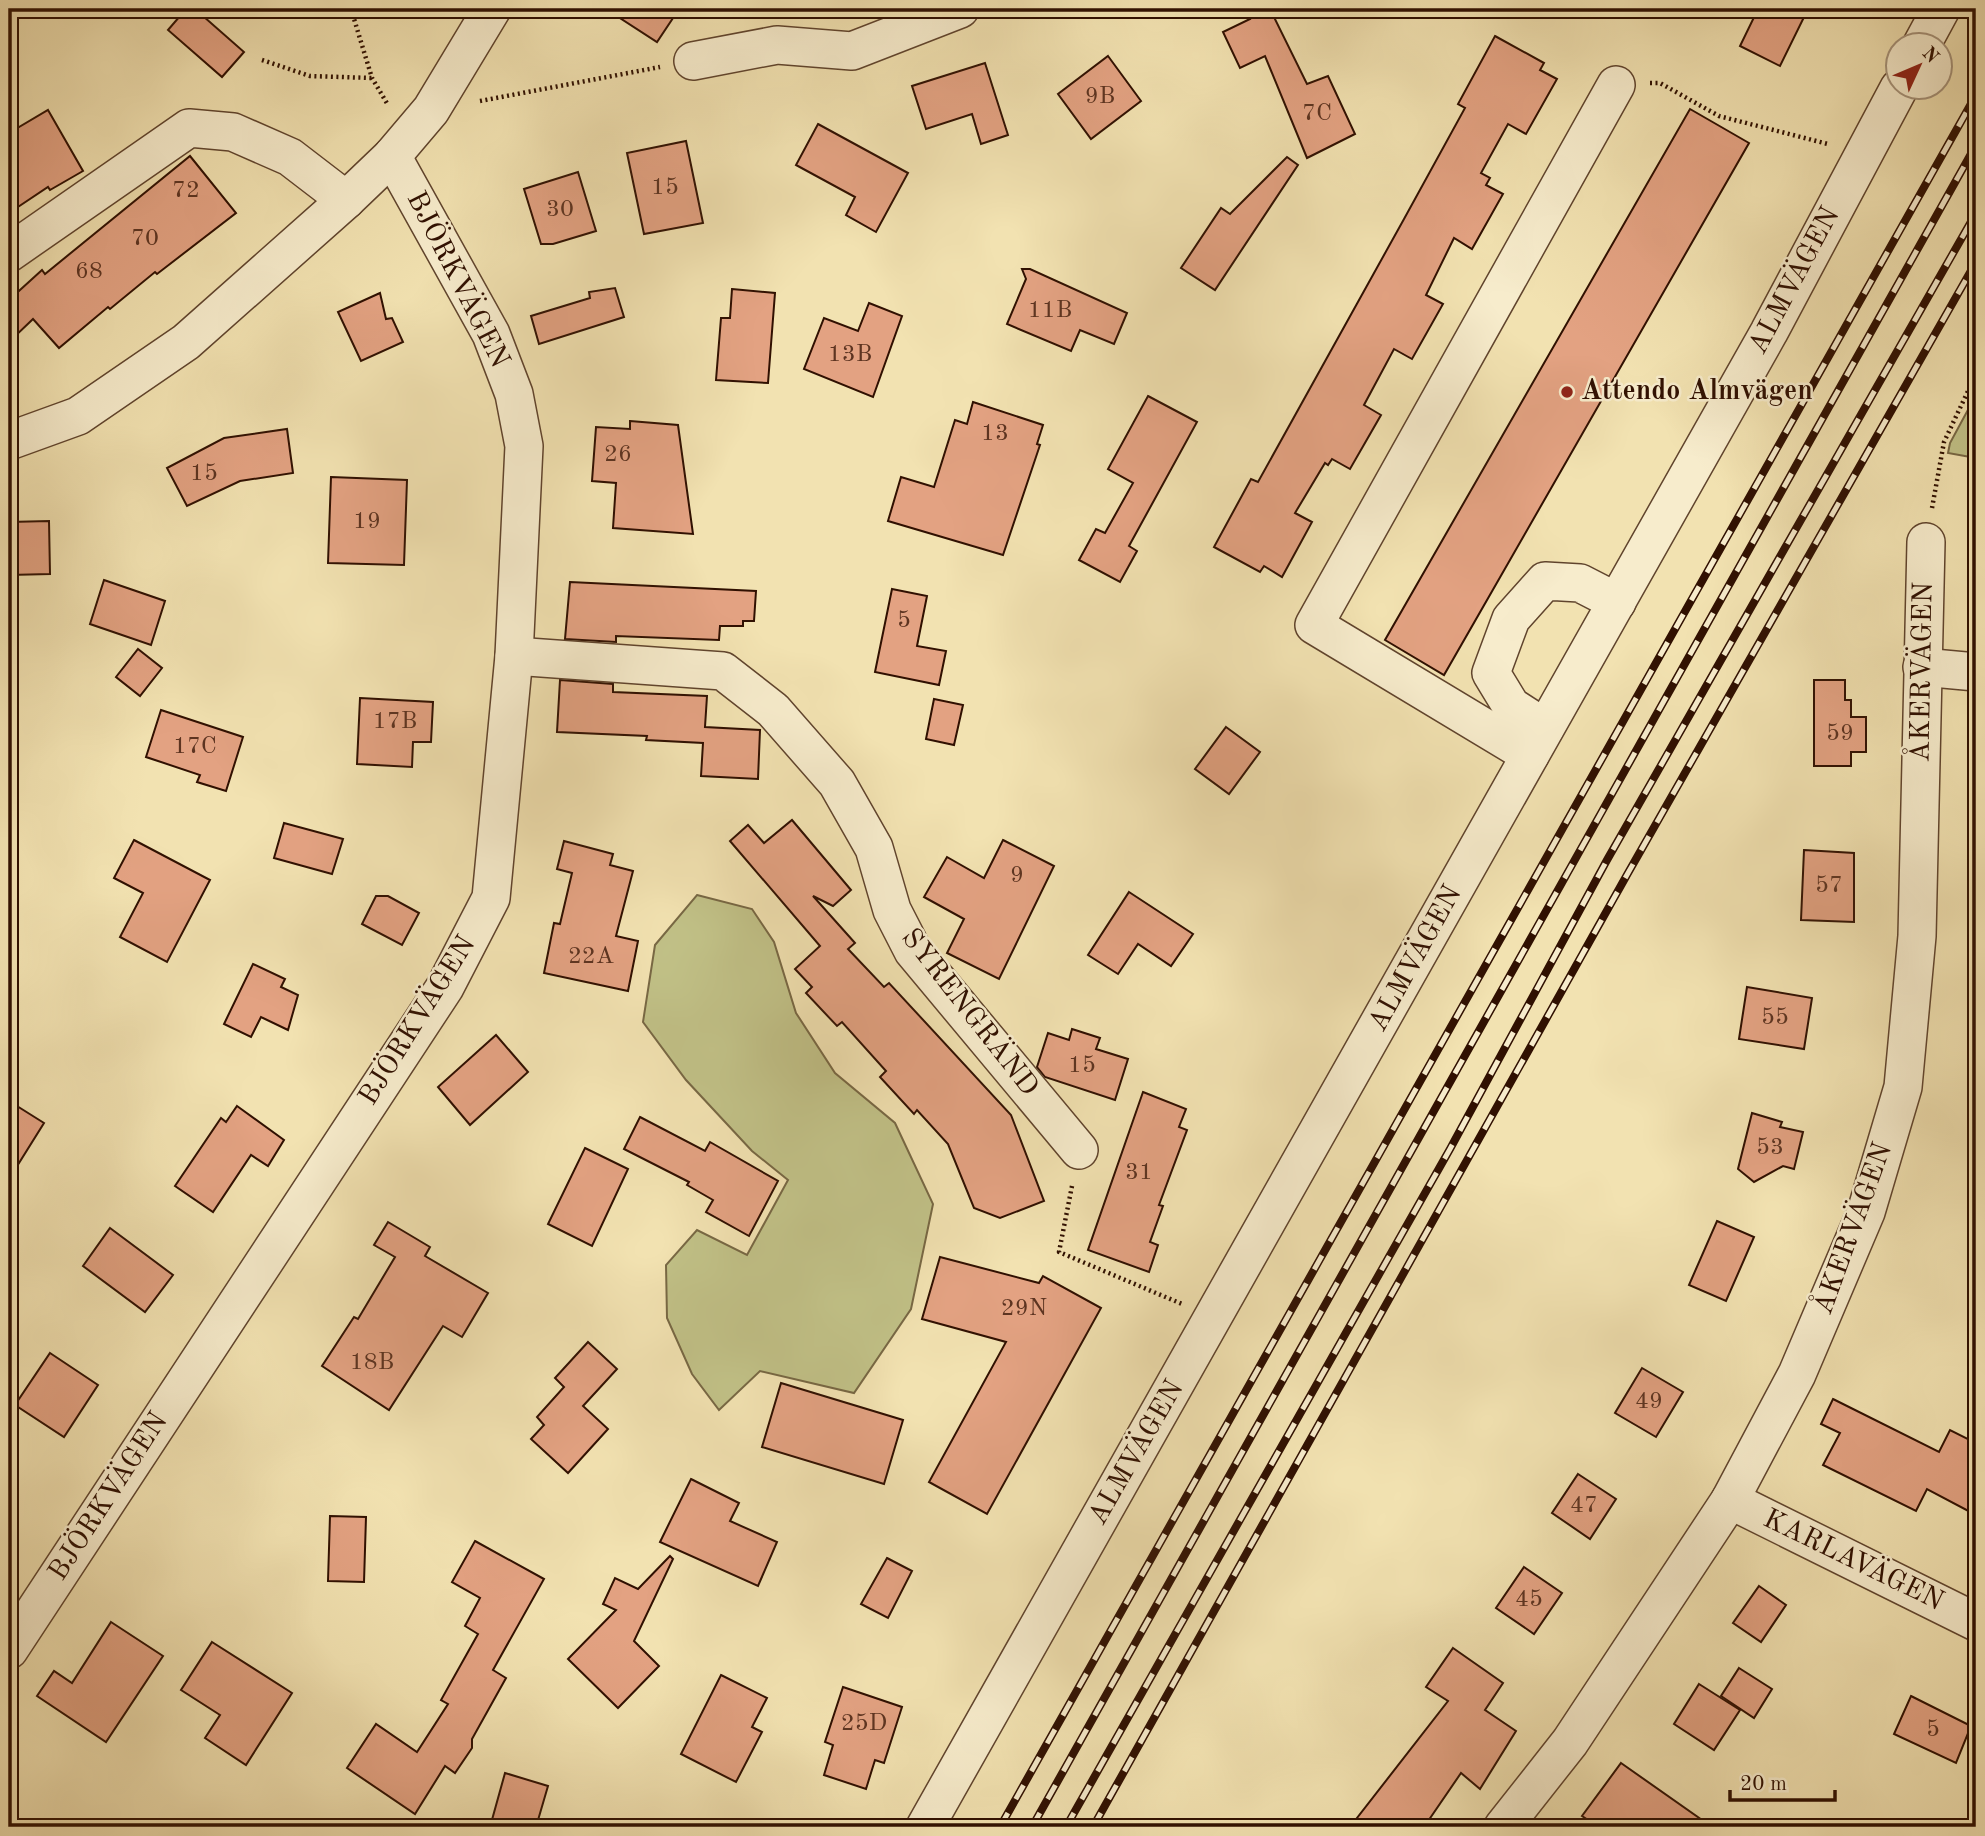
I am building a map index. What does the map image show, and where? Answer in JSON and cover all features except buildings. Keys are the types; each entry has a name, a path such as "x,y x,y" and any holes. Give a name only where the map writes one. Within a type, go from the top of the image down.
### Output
{"street":[{"path":"9,441 78,416 186,342 346,200 392,156 431,110 492,9"},
{"path":"693,61 777,45 852,51 960,9"},
{"path":"1929,32 1941,9"},
{"path":"1538,742 1314,625 1616,85"},
{"name":"ALMVÄGEN","path":"925,1827 1769,332 1892,102"},
{"path":"9,253 189,128 233,132 290,157 346,200"},
{"name":"BJÖRKVÄGEN","path":"9,1650 446,987 491,898 514,656 524,446 514,394 491,334 392,156"},
{"name":"ÅKERVÄGEN","path":"1506,1826 1570,1742 1730,1500 1797,1374 1866,1212 1903,1087 1917,936 1926,542"},
{"path":"1538,742 1491,673 1511,619 1545,581 1580,583 1617,602"},
{"name":"SYRENGRÄND","path":"514,656 723,671 772,710 837,783 874,848 892,910 913,951 1079,1150"},
{"path":"1922,667 1976,672"},
{"name":"KARLAVÄGEN","path":"1730,1500 1976,1622"}],"path":[{"path":"262,60 310,76 372,78 351,9"},
{"path":"431,110 693,61"},
{"path":"1660,83 1719,116 1822,141 1860,161"},
{"path":"1926,542 1944,442 1976,374"},
{"path":"1079,1150 1059,1252 1214,1318"}],"green space":[{"path":"1976,395 1976,458 1948,453 1950,443"},
{"path":"697,895 752,909 774,942 796,1013 835,1073 895,1123 933,1204 911,1309 854,1393 760,1371 719,1410 692,1374 667,1318 666,1265 697,1230 747,1255 788,1180 752,1151 686,1080 643,1022 655,945"}],"railway":[{"path":"1000,1827 1976,95"},
{"path":"1032,1827 1976,145"},
{"path":"1066,1827 1450,1149 1607,860 1976,213"},
{"path":"1093,1827 1628,873 1976,262"}],"place":[{"name":"Attendo Almvägen","path":"1567,392"}]}
